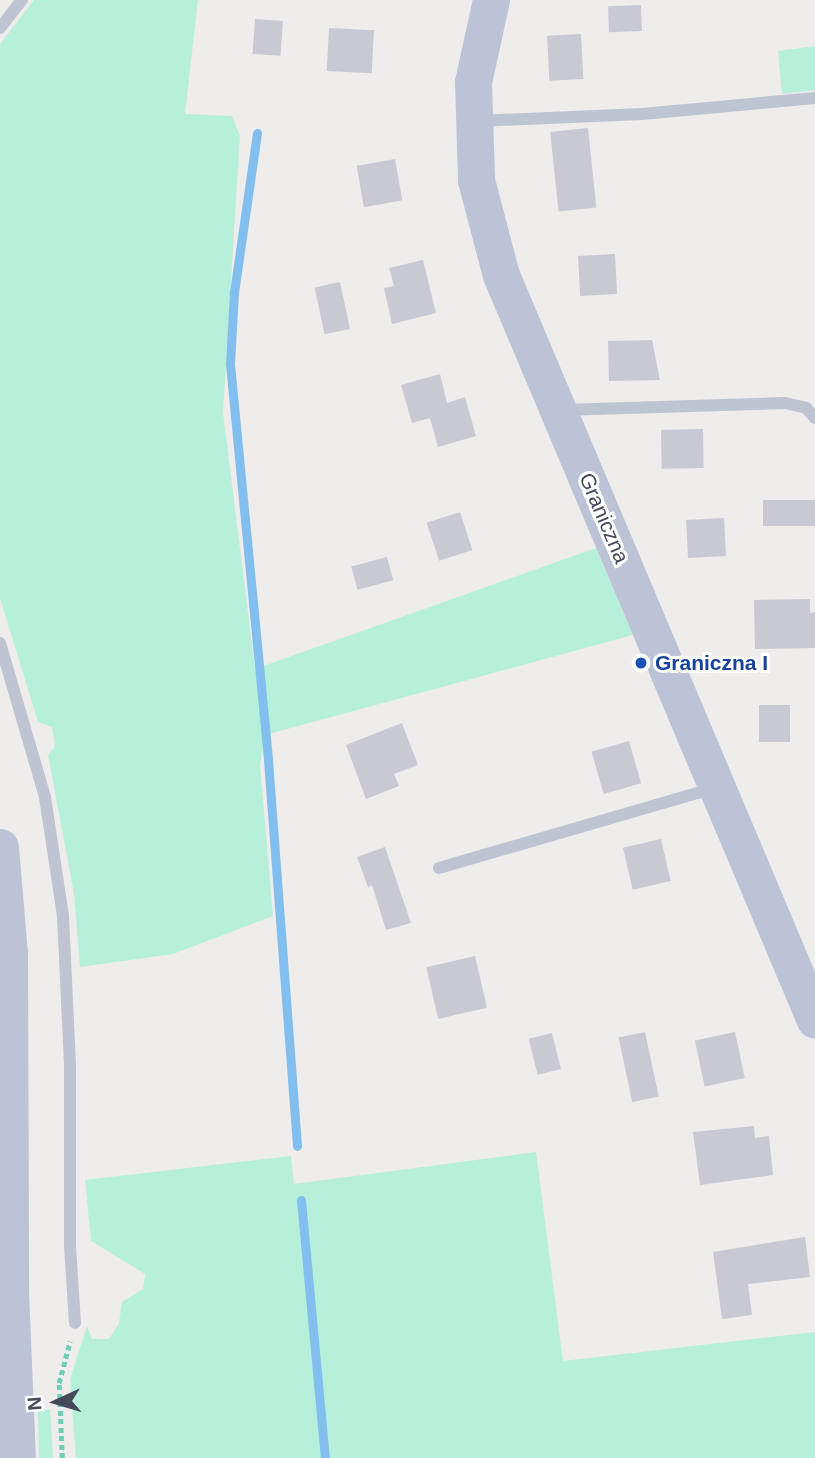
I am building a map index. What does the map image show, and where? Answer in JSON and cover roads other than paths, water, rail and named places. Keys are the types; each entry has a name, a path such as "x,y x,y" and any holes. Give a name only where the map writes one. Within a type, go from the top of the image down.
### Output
{"street":[{"name":"Graniczna","path":"491,0 472,82 477,180 501,275 815,1020"},
{"path":"0,846 9,954 10,1292 17,1458"}],"lane":[{"path":"0,28 22,0"},
{"path":"474,122 642,114 815,98"},
{"path":"558,410 785,403 806,408 815,418"},
{"path":"0,643 45,797 63,916 70,1063 69,1246 75,1323"},
{"path":"439,869 718,787"}],"waterway":[{"path":"257,133 234,292 230,364 268,760 297,1146"},
{"path":"301,1200 325,1458"}],"place":[{"name":"Graniczna I","path":"641,663"}]}
